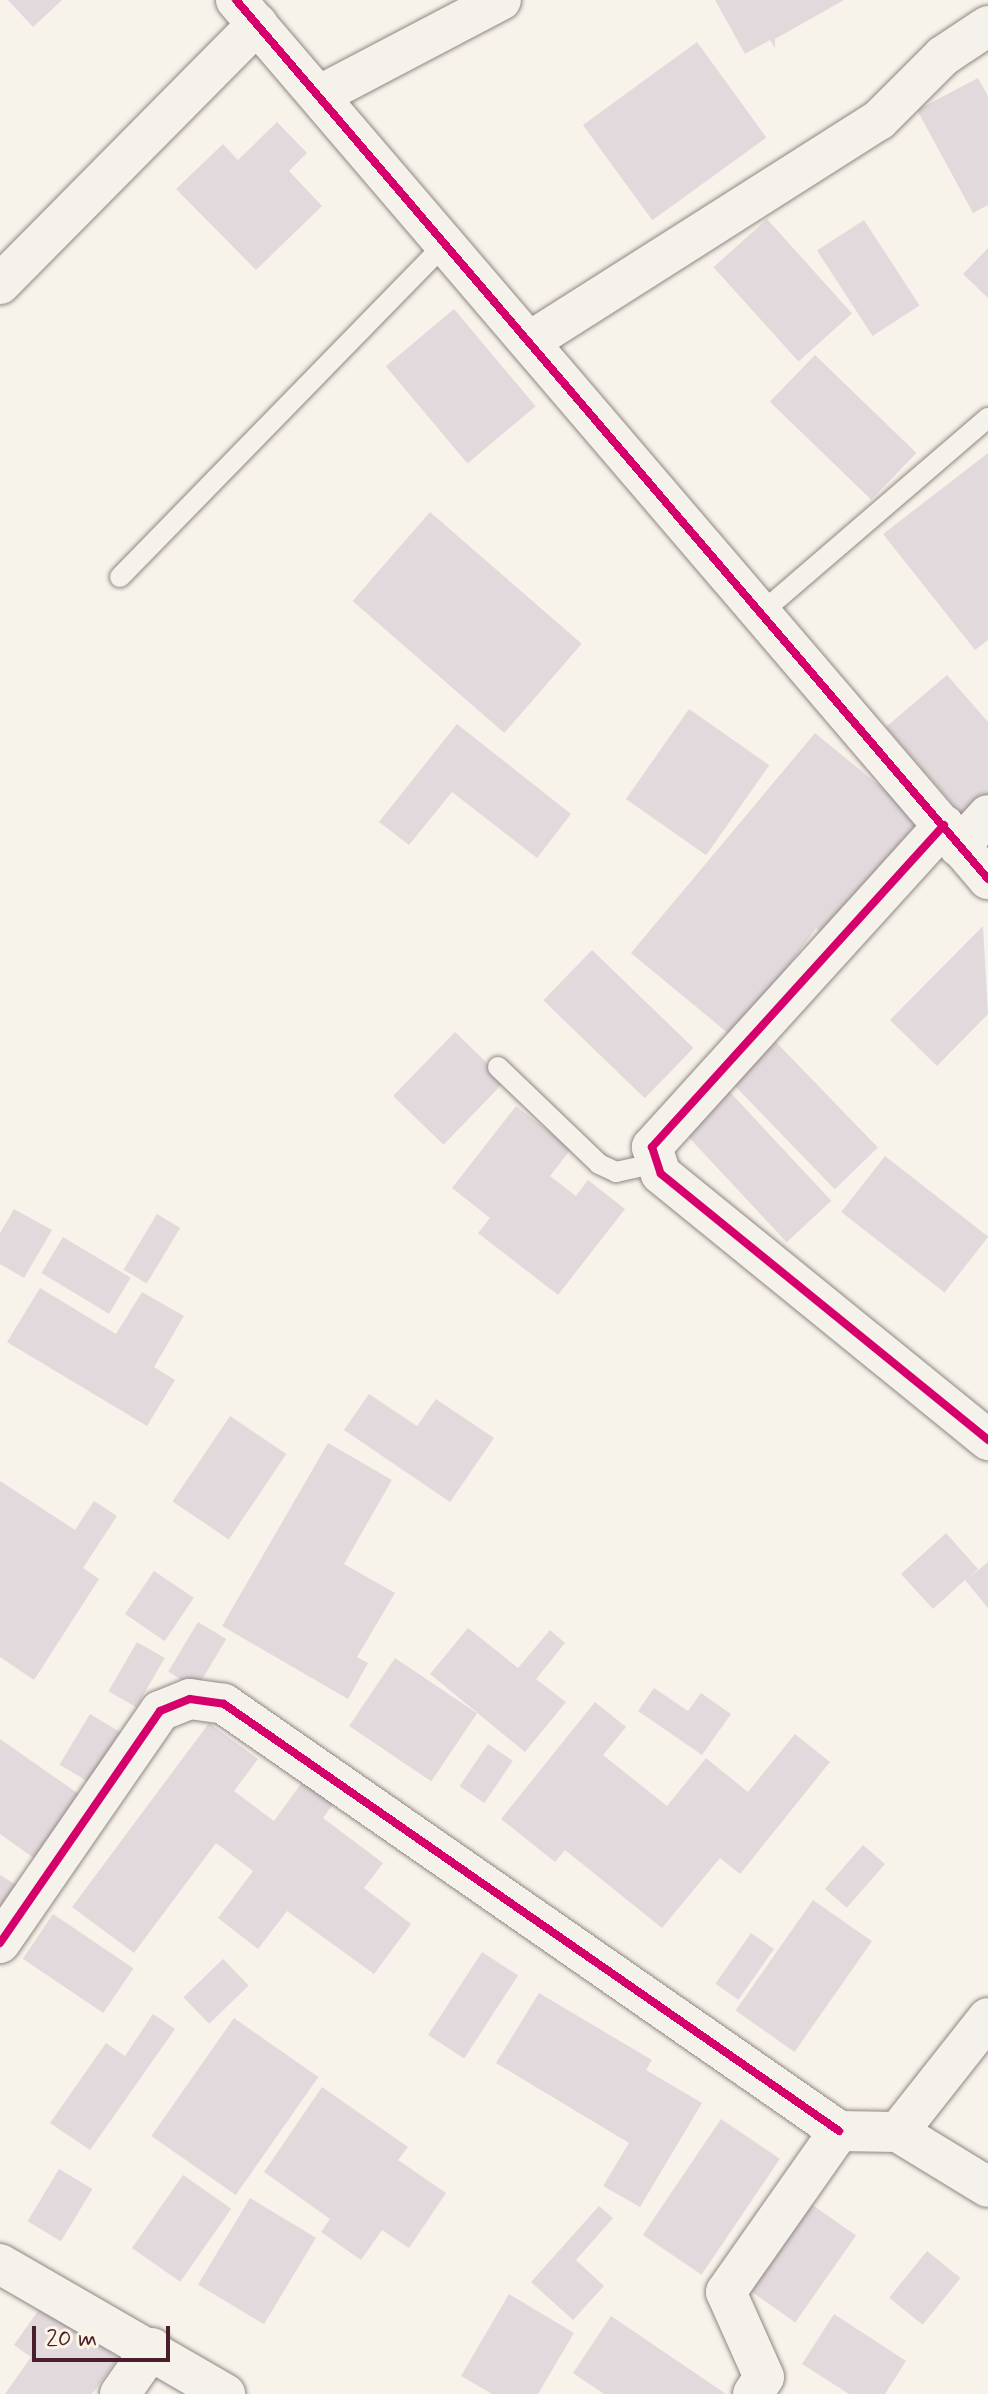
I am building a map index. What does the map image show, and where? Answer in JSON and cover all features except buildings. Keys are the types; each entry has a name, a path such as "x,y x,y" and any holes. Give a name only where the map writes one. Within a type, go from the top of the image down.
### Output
{"street":[{"path":"322,94 501,0"},
{"path":"0,284 247,12 322,94 445,244 988,879"},
{"path":"529,342 879,120 943,56 988,26"},
{"path":"988,815 951,836 678,1113 652,1147 661,1174 988,1440"},
{"path":"0,1943 160,1711 190,1699 224,1704 839,2131 898,2132 988,2187"},
{"path":"898,2132 988,2018"},
{"path":"753,2394 764,2377 726,2292 839,2131"},
{"path":"0,2264 152,2348 225,2394"},
{"path":"120,2394 152,2348"}],"lane":[{"path":"120,577 445,244"},
{"path":"761,613 988,418"},
{"path":"498,1067 599,1164 616,1172 657,1163"}],"cycle path":[{"path":"236,0 988,879"},
{"path":"944,825 652,1147 661,1174 988,1440"},
{"path":"0,1943 160,1711 190,1699 224,1704 839,2131"}]}
